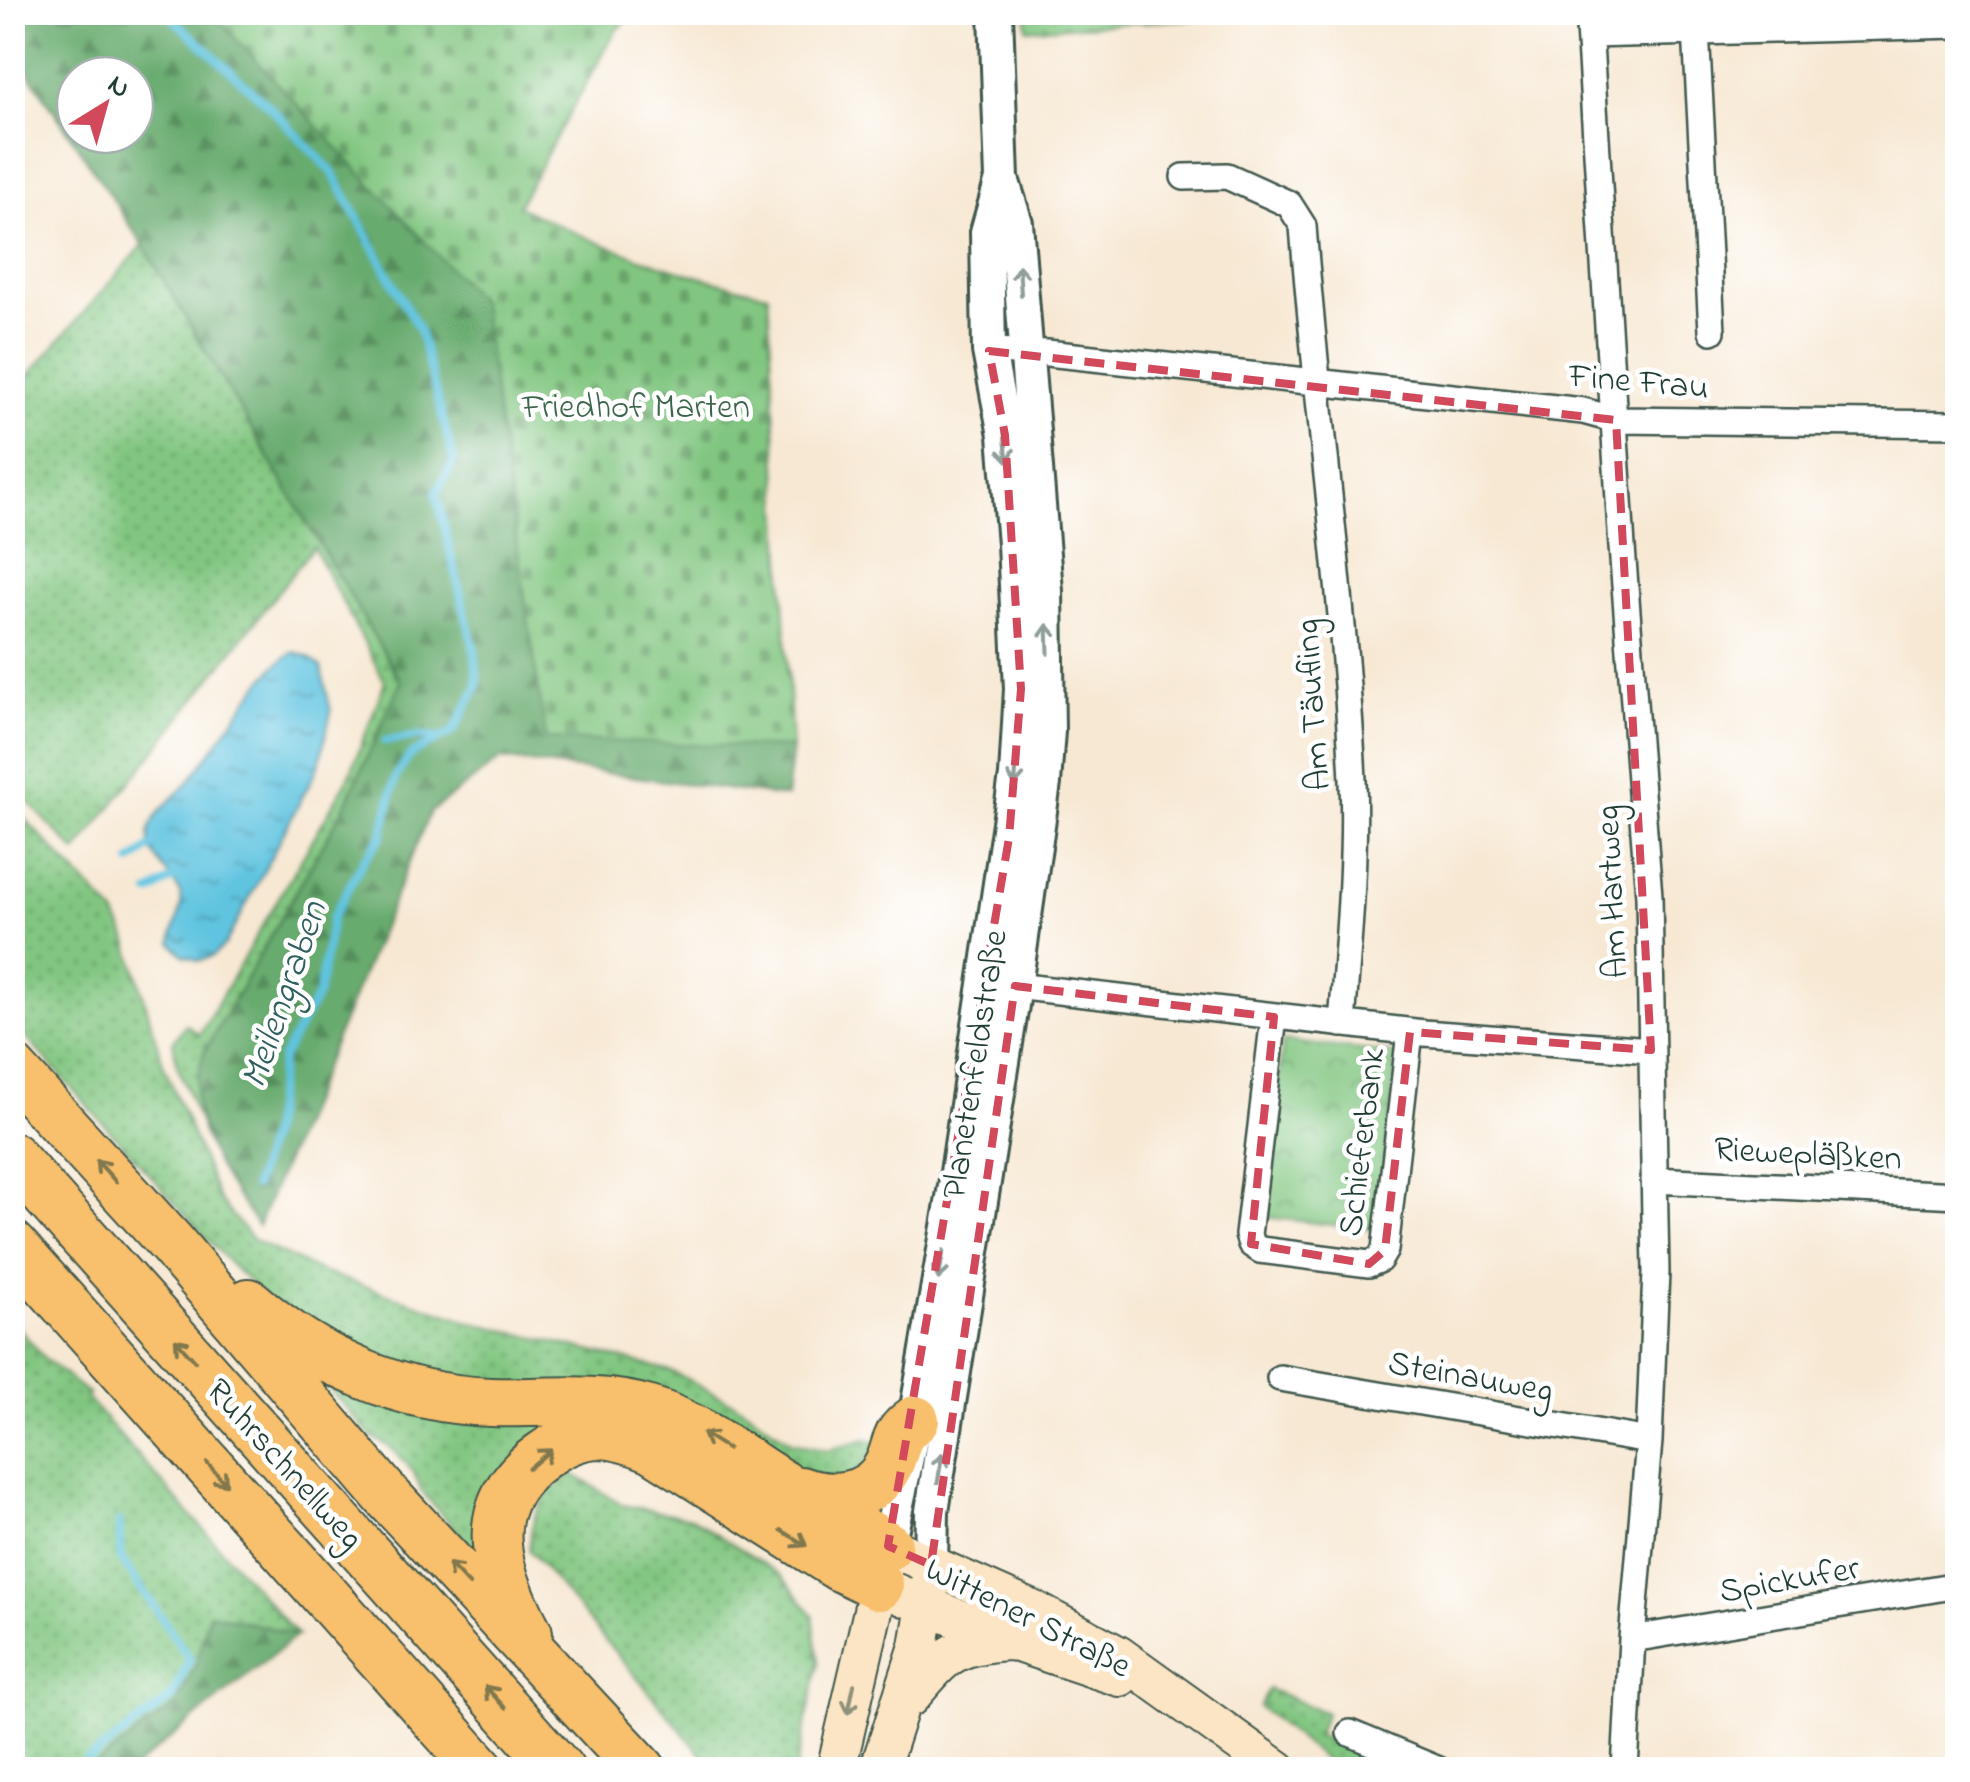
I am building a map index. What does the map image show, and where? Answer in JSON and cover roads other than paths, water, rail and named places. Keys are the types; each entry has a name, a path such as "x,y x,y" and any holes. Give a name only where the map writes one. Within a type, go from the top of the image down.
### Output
{"highway":[{"path":"12,1068 172,1244 386,1496 642,1770"},
{"name":"Ruhrschnellweg","path":"12,1157 560,1770"},
{"path":"172,1244 298,1340 380,1382 455,1400 596,1400 649,1411 704,1434 783,1485 884,1566"},
{"name":"Ruhrschnellweg","path":"12,1245 481,1770"},
{"path":"783,1485 837,1499 864,1489 886,1470 900,1431 915,1420"},
{"path":"549,1670 525,1628 498,1557 500,1508 514,1484 535,1462 554,1448 582,1437 628,1437 653,1448 840,1567 884,1566"}],"main road":[{"name":"Wittener Straße","path":"884,1566 931,1564 1037,1612 1118,1655 1278,1770"},
{"name":"Planetenfeldstraße","path":"879,1770 928,1605 931,1564"},
{"name":"Wittener Straße","path":"884,1566 928,1605 1012,1641 1166,1692"},
{"name":"Planetenfeldstraße","path":"836,1770 884,1566"},
{"path":"898,1710 955,1650 984,1642 1012,1641"}],"street":[{"name":"Planetenfeldstraße","path":"931,1564 932,1511 1044,783 1049,679 1046,592 1016,223 1002,179 996,12"},
{"path":"1589,24 1696,30 1958,24"},
{"name":"Am Hartweg","path":"1589,24 1648,896 1652,1050 1656,1272 1649,1441 1625,1770"},
{"path":"1696,30 1712,331"},
{"path":"1184,177 1227,176 1289,204 1298,213 1303,226 1315,383"},
{"name":"Planetenfeldstraße","path":"884,1566 930,1332 1016,776 1021,689 1014,544 1005,436 989,351 987,232 1002,179"},
{"path":"989,351 1025,352"},
{"name":"Fine Frau","path":"1025,352 1584,411 1616,420 1958,424"},
{"name":"Am Täufling","path":"1315,383 1342,631 1353,782 1354,870 1342,1024"},
{"name":"Schieferbank","path":"1015,986 1410,1032 1652,1050"},
{"name":"Schieferbank","path":"1274,1017 1250,1244 1260,1250 1369,1264 1380,1260 1385,1250 1410,1032"},
{"name":"Riewepläßken","path":"1654,1180 1958,1195"},
{"name":"Steinauweg","path":"1280,1378 1649,1441"},
{"name":"Spickufer","path":"1632,1640 1958,1585"},
{"path":"1350,1732 1439,1770"}],"water":[{"path":"295,652 321,667 331,712 319,765 225,945 213,956 199,961 183,955 172,943 181,897 153,852 150,830 253,692"}],"waterway":[{"name":"Meilengraben","path":"166,12 271,108 333,173 419,330 454,461 436,493 475,653 478,685 454,731 411,754 396,776 382,836 363,861 332,918 318,994 282,1058 271,1128 254,1186"},
{"path":"385,741 420,736 439,739"},
{"path":"131,862 157,842"},
{"path":"150,893 180,874"},
{"path":"75,1770 172,1698 190,1659 121,1559 119,1522"}],"park label":[{"name":"Friedhof Marten","path":"636,405"}]}
